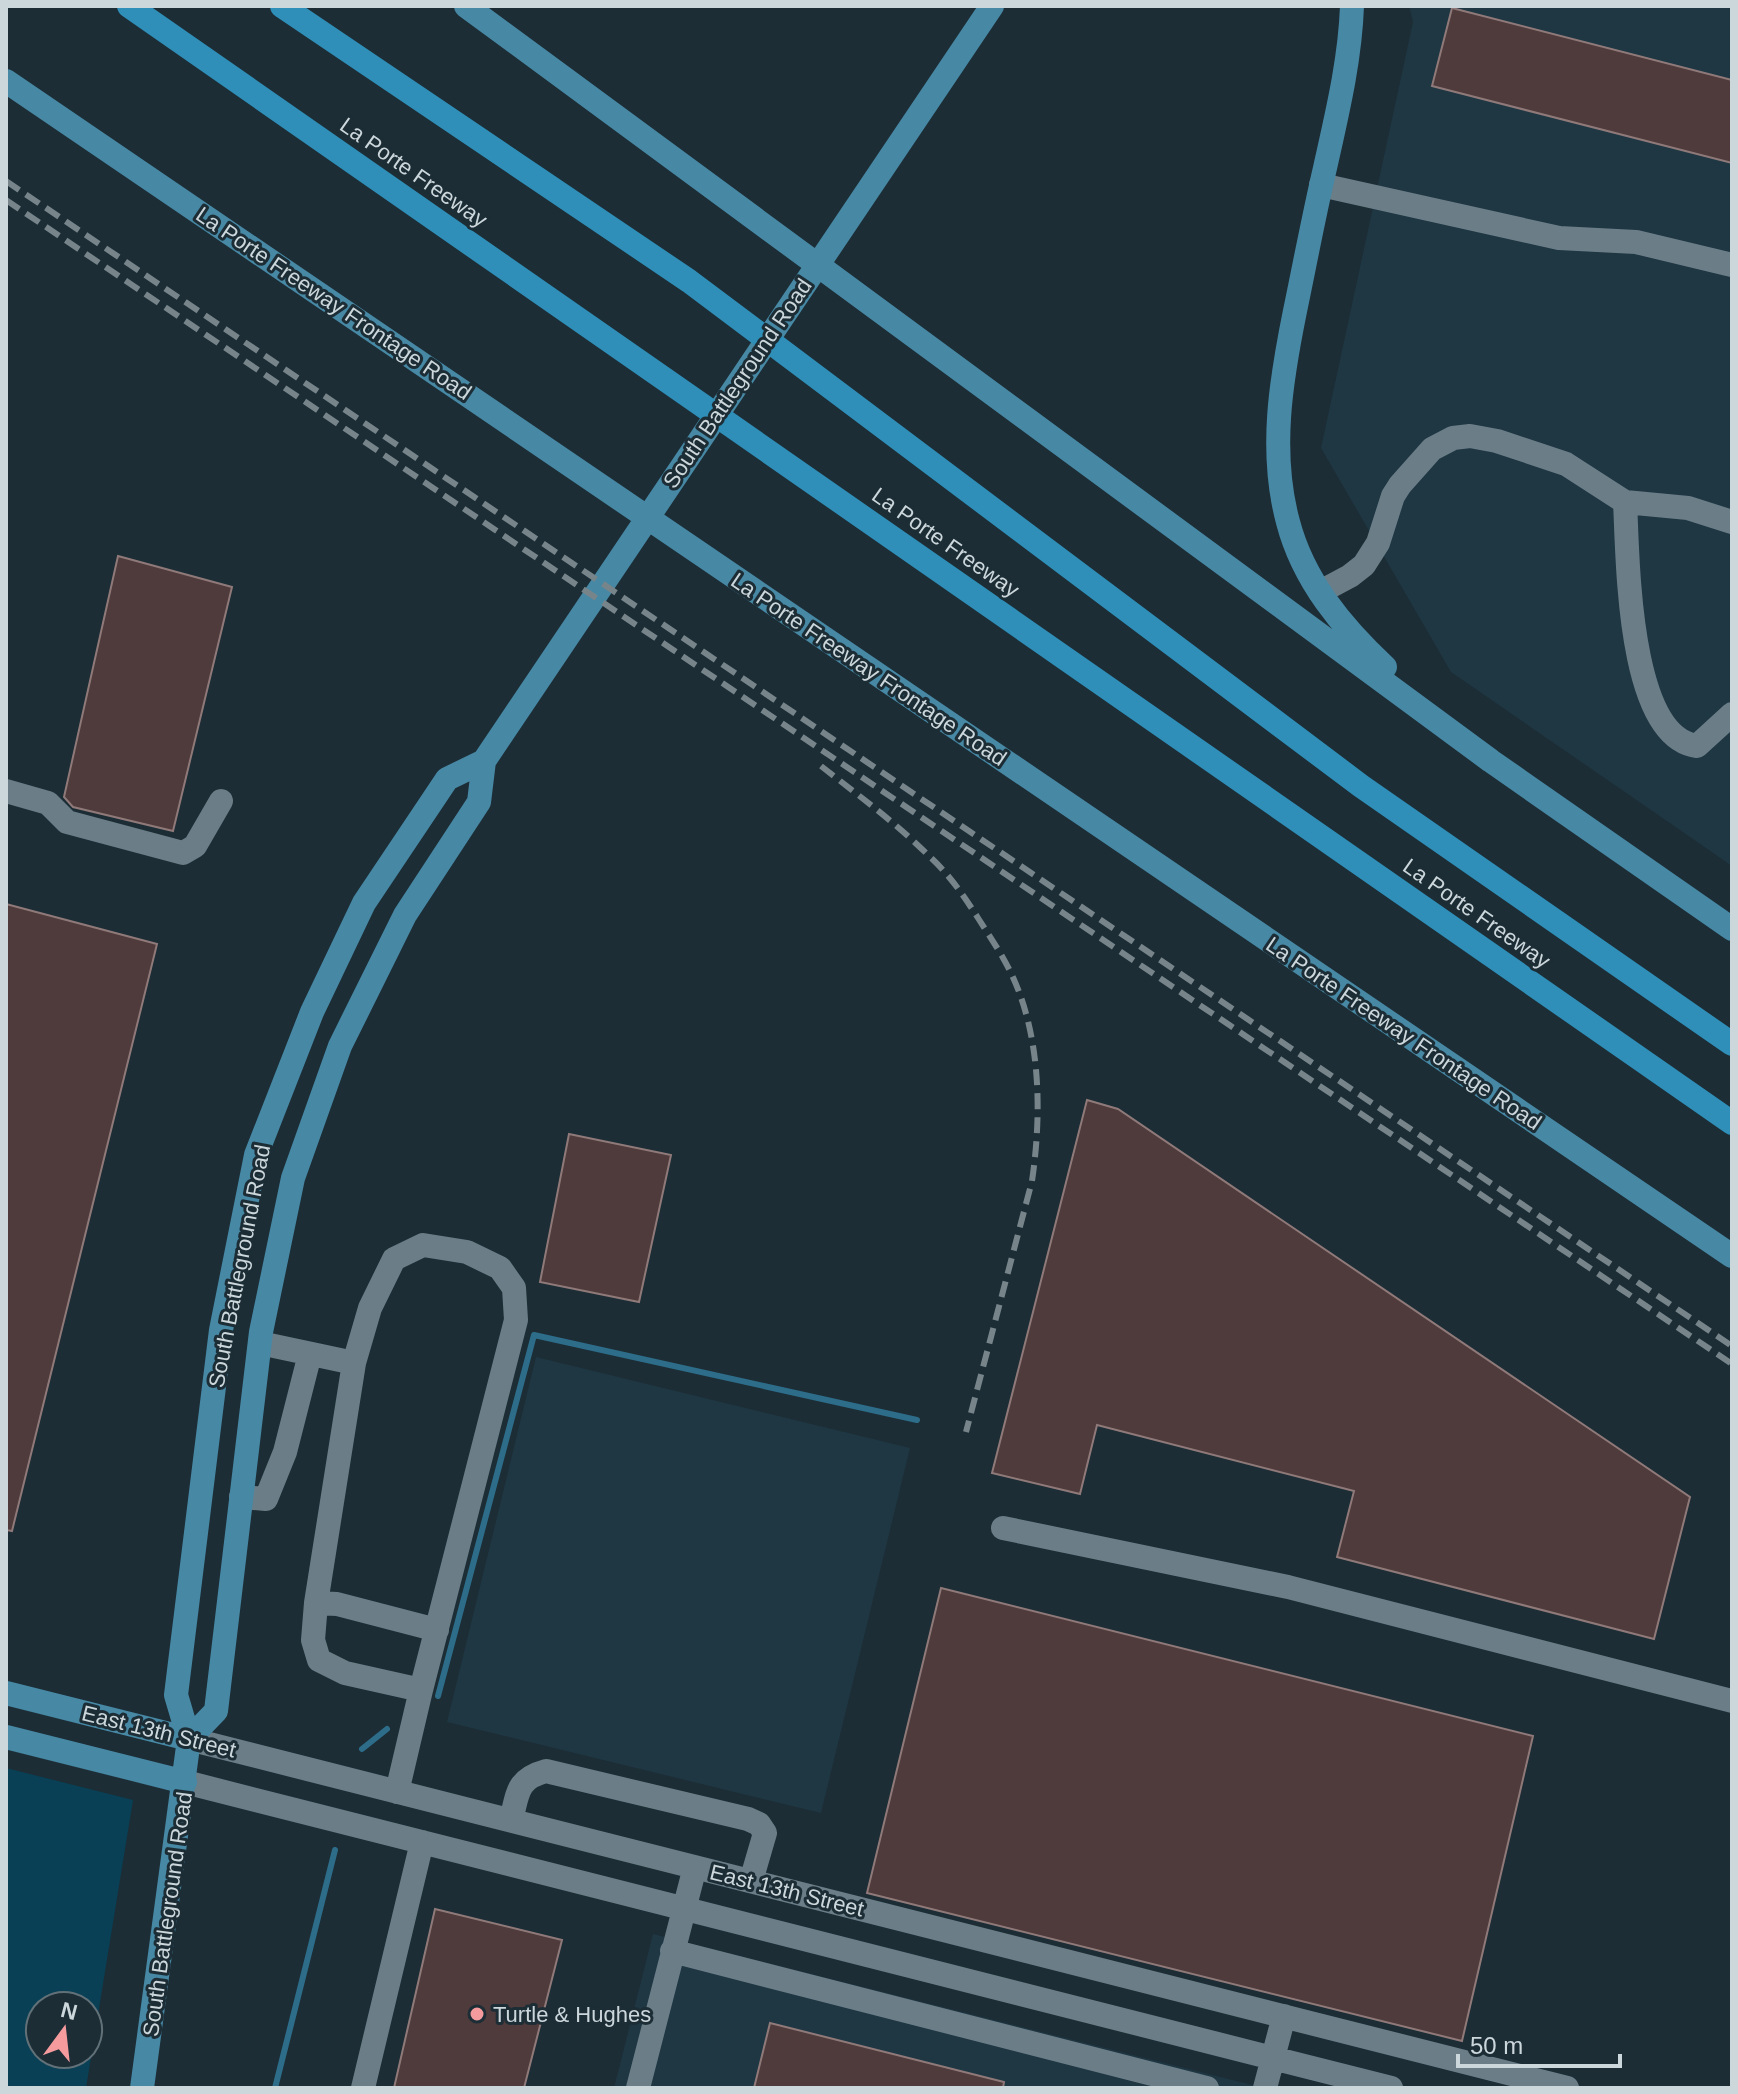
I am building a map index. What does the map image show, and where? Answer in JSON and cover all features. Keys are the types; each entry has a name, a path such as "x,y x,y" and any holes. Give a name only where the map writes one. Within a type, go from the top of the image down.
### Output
{"highway":[{"name":"La Porte Freeway","path":"129,6 1732,1123"},
{"name":"La Porte Freeway","path":"282,6 689,281 1361,786 1732,1044"}],"main road":[{"path":"466,6 1491,761 1732,929"},
{"name":"South Battleground Road","path":"189,1739 216,1711 260,1343 293,1178 340,1046 405,915 479,802 489,752 992,6"},
{"path":"1352,6 1346,71 1283,375 1278,441 1282,493 1288,523 1299,553 1320,592 1354,637 1491,761"},
{"name":"La Porte Freeway Frontage Road","path":"6,81 1732,1256"},
{"name":"South Battleground Road","path":"142,2088 189,1739 176,1695 221,1330 256,1155 312,1012 364,903 447,779 489,752"},
{"name":"East 13th Street","path":"6,1693 189,1739"},
{"name":"East 13th Street","path":"6,1737 185,1782"}],"street":[{"path":"1321,185 1559,238 1636,242 1732,265"},
{"path":"1320,592 1364,565 1378,543 1393,496 1400,485 1432,449 1453,438 1470,436 1497,441 1566,464 1625,502 1688,508 1732,522"},
{"path":"1625,502 1631,604 1639,657 1648,695 1660,720 1686,745 1697,746 1732,714"},
{"path":"6,791 48,803 67,822 183,853 195,846 221,801"},
{"path":"397,1792 516,1320 514,1288 500,1268 467,1252 423,1245 394,1259 370,1308 354,1363 316,1603 313,1640 319,1660 345,1673 421,1690"},
{"path":"260,1343 354,1363"},
{"path":"241,1497 266,1499 285,1452 310,1354"},
{"path":"1003,1528 1288,1587 1732,1701"},
{"path":"316,1603 337,1604 437,1630"},
{"name":"East 13th Street","path":"189,1739 1567,2088"},
{"path":"511,1820 520,1787 533,1775 546,1771 748,1819 759,1824 765,1833 751,1881"},
{"name":"East 13th Street","path":"185,1782 1391,2088"},
{"path":"363,2088 422,1842"},
{"path":"638,2088 695,1867"},
{"path":"672,1951 1207,2088"},
{"path":"1265,2088 1284,2016"}],"shaded area":[{"path":"1409,6 1732,6 1732,866 1451,672 1321,448 1413,22"},
{"path":"536,1357 910,1448 821,1813 447,1722"},
{"path":"6,1768 133,1800 102,1990 24,1990 24,2070 89,2070 86,2088 6,2088"},
{"path":"653,1934 1264,2088 614,2088"}],"building":[{"path":"1452,8 1732,80 1732,163 1432,86"},
{"path":"118,556 232,587 173,831 73,807 64,797"},
{"path":"6,904 157,944 12,1531 6,1530"},
{"path":"1087,1100 1118,1109 1690,1497 1654,1639 1337,1557 1354,1491 1097,1425 1080,1494 992,1473"},
{"path":"569,1134 671,1155 639,1302 540,1282"},
{"path":"941,1588 1533,1736 1462,2041 867,1893"},
{"name":"Turtle & Hughes","path":"435,1909 562,1940 524,2088 394,2088"},
{"path":"770,2023 1004,2082 1003,2088 754,2088"}],"waterway":[{"path":"438,1696 534,1335 917,1420"},
{"path":"362,1749 387,1729"},
{"path":"275,2088 335,1850"}],"railway":[{"path":"6,181 1732,1346"},
{"path":"6,200 1732,1364"},
{"path":"821,766 903,832 950,878 1006,964 1028,1021 1038,1101 1032,1181 966,1432"}],"place":[{"name":"Turtle & Hughes","path":"477,2014"}]}
